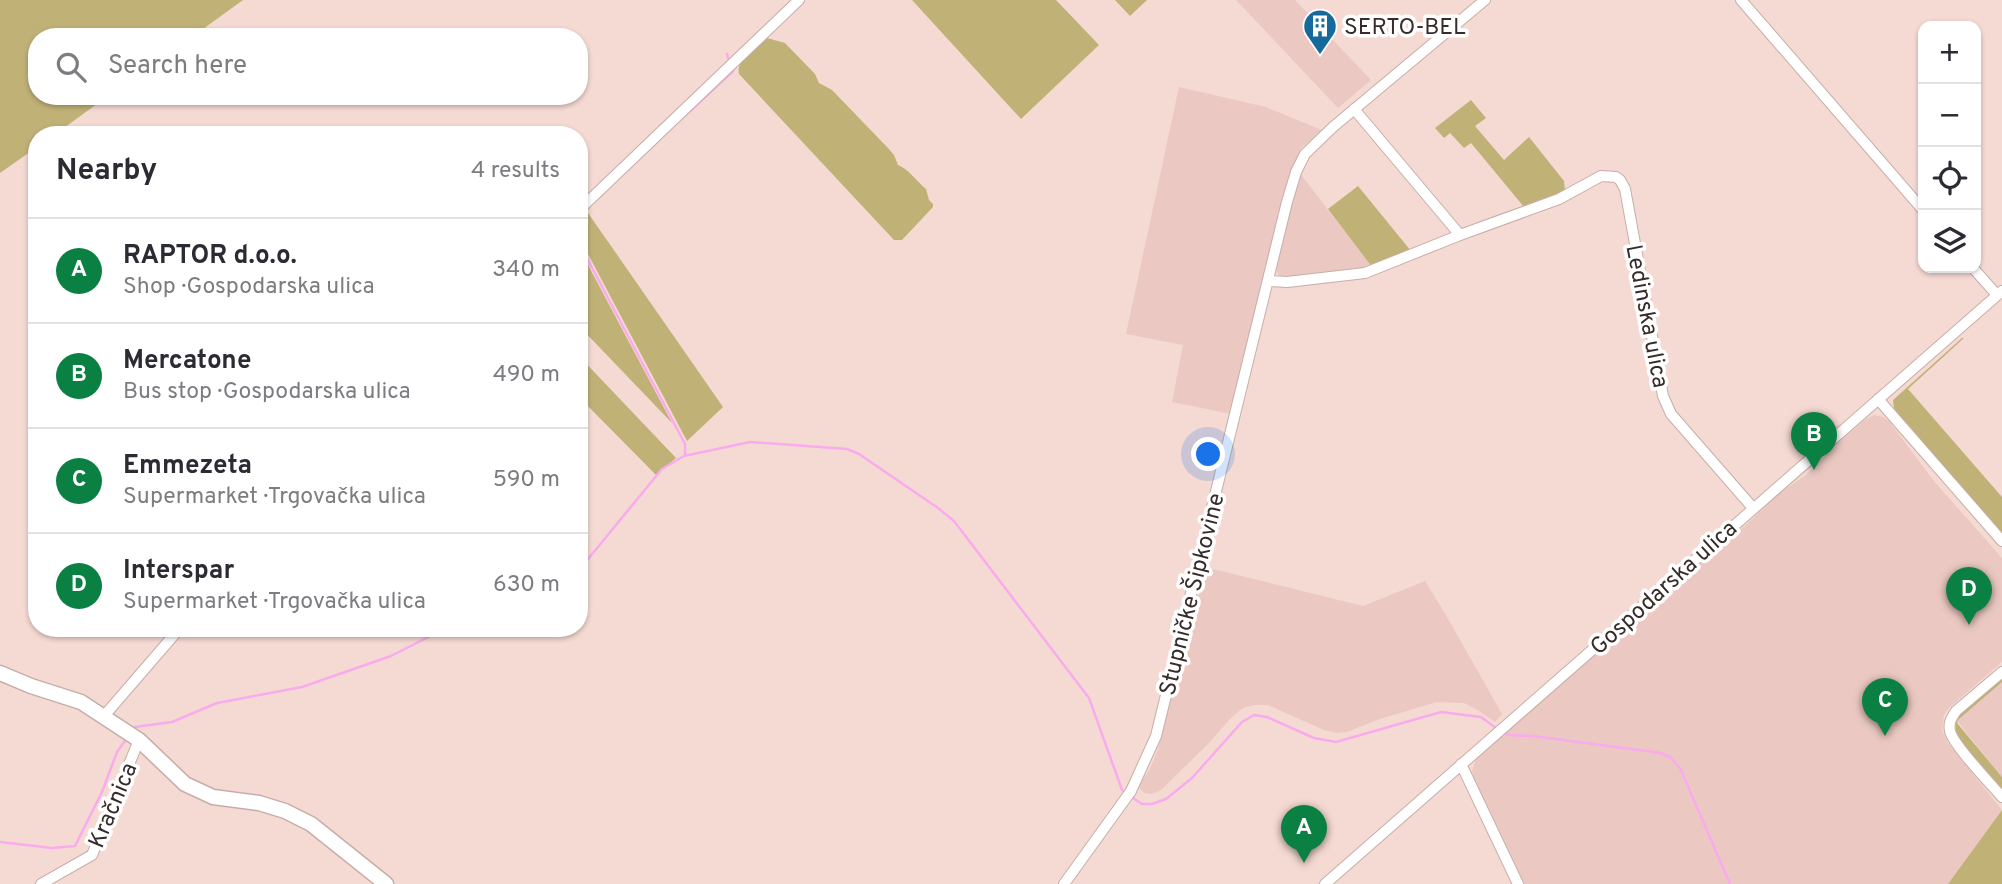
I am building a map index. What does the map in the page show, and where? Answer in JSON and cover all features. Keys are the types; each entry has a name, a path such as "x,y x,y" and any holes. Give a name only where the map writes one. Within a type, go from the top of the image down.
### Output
{"main road":[{"path":"0,673 81,702 139,740 185,784 213,797 259,803 285,811 312,824 386,884"}],"street":[{"path":"588,201 799,0"},
{"name":"Stupničke Šipkovine","path":"1064,884 1129,794 1156,736 1269,281 1286,202 1301,160 1311,146 1485,0"},
{"path":"1741,0 1918,204"},
{"path":"1269,281 1287,282 1364,273 1460,235 1354,109"},
{"name":"Ledinska ulica","path":"1460,235 1559,199 1601,176 1618,179 1625,189 1663,396 1671,414 1753,508"},
{"path":"1978,273 2000,293"},
{"name":"Gospodarska ulica","path":"1325,884 2000,293"},
{"path":"1878,399 2002,541"},
{"path":"104,716 172,637"},
{"path":"2002,672 1956,711 1951,719 1950,730 1957,744 2002,797"},
{"name":"Kračnica","path":"41,884 92,855 139,740"},
{"path":"1461,764 1518,884"}],"shaded area":[{"path":"0,0 243,0 204,28 28,28 28,105 96,105 66,126 28,126 28,153 0,173"},
{"path":"912,0 1056,0 1099,45 1021,119"},
{"path":"1115,0 1147,0 1130,16"},
{"path":"1236,0 1295,0 1371,80 1338,108"},
{"path":"767,38 785,43 815,74 819,83 832,90 887,147 898,165 926,189 933,207 902,240 894,240 739,74 744,59"},
{"path":"1179,87 1266,107 1322,130 1301,148 1286,187 1231,414 1172,402 1183,345 1126,334"},
{"path":"1471,100 1486,118 1475,126 1504,160 1529,137 1564,181 1565,191 1524,207 1471,143 1464,148 1450,133 1444,138 1435,128"},
{"path":"1299,172 1372,267 1329,275 1283,277 1278,274 1276,268"},
{"path":"1358,186 1411,251 1372,267 1328,209"},
{"path":"588,213 723,407 687,441 588,254"},
{"path":"588,265 672,423 588,335"},
{"path":"1962,338 1908,389 2002,497 2002,534 1894,408 1893,400"},
{"path":"588,365 676,458 656,475 588,406"},
{"path":"1874,415 1889,421 1933,480 2002,558 2002,662 1949,708 1944,715 1942,730 1948,743 2002,810 1948,884 1524,884 1473,776 1476,759 1659,597 1746,525 1778,494 1806,475 1832,448"},
{"path":"1205,567 1363,606 1425,581 1502,714 1495,722 1464,703 1437,702 1337,733 1324,730 1268,705 1254,705 1243,708 1231,718 1160,791 1144,793 1138,787 1150,769 1158,749"},
{"path":"2002,677 2002,682 1957,723 2002,777 2002,789 1957,737 1955,723 1958,715"},
{"path":"2002,682 2002,777 1957,721"},
{"path":"2002,810 2002,884 1948,884"}],"waterway":[{"path":"727,54 728,58"},
{"path":"690,111 733,71 733,67"},
{"path":"588,260 685,444 685,455"},
{"path":"588,559 662,469 684,456 750,442 847,449 859,454 954,521 1089,698 1125,792"},
{"path":"133,730 135,727 172,722 217,703 302,687 391,656 428,637"},
{"path":"1130,796 1142,804 1166,799 1192,778 1242,722 1254,715 1267,717 1314,738 1336,742 1441,712 1481,717 1496,728"},
{"path":"1502,732 1661,753 1670,757 1680,768 1730,884"},
{"path":"0,842 52,848 75,846 102,792 117,752 127,738"}],"place":[{"name":"SERTO-BEL","path":"1320,56"},
{"name":"Mercatone","path":"1814,470"},
{"name":"Interspar","path":"1969,625"},
{"name":"Emmezeta","path":"1885,736"},
{"name":"RAPTOR d.o.o.","path":"1304,863"}]}
